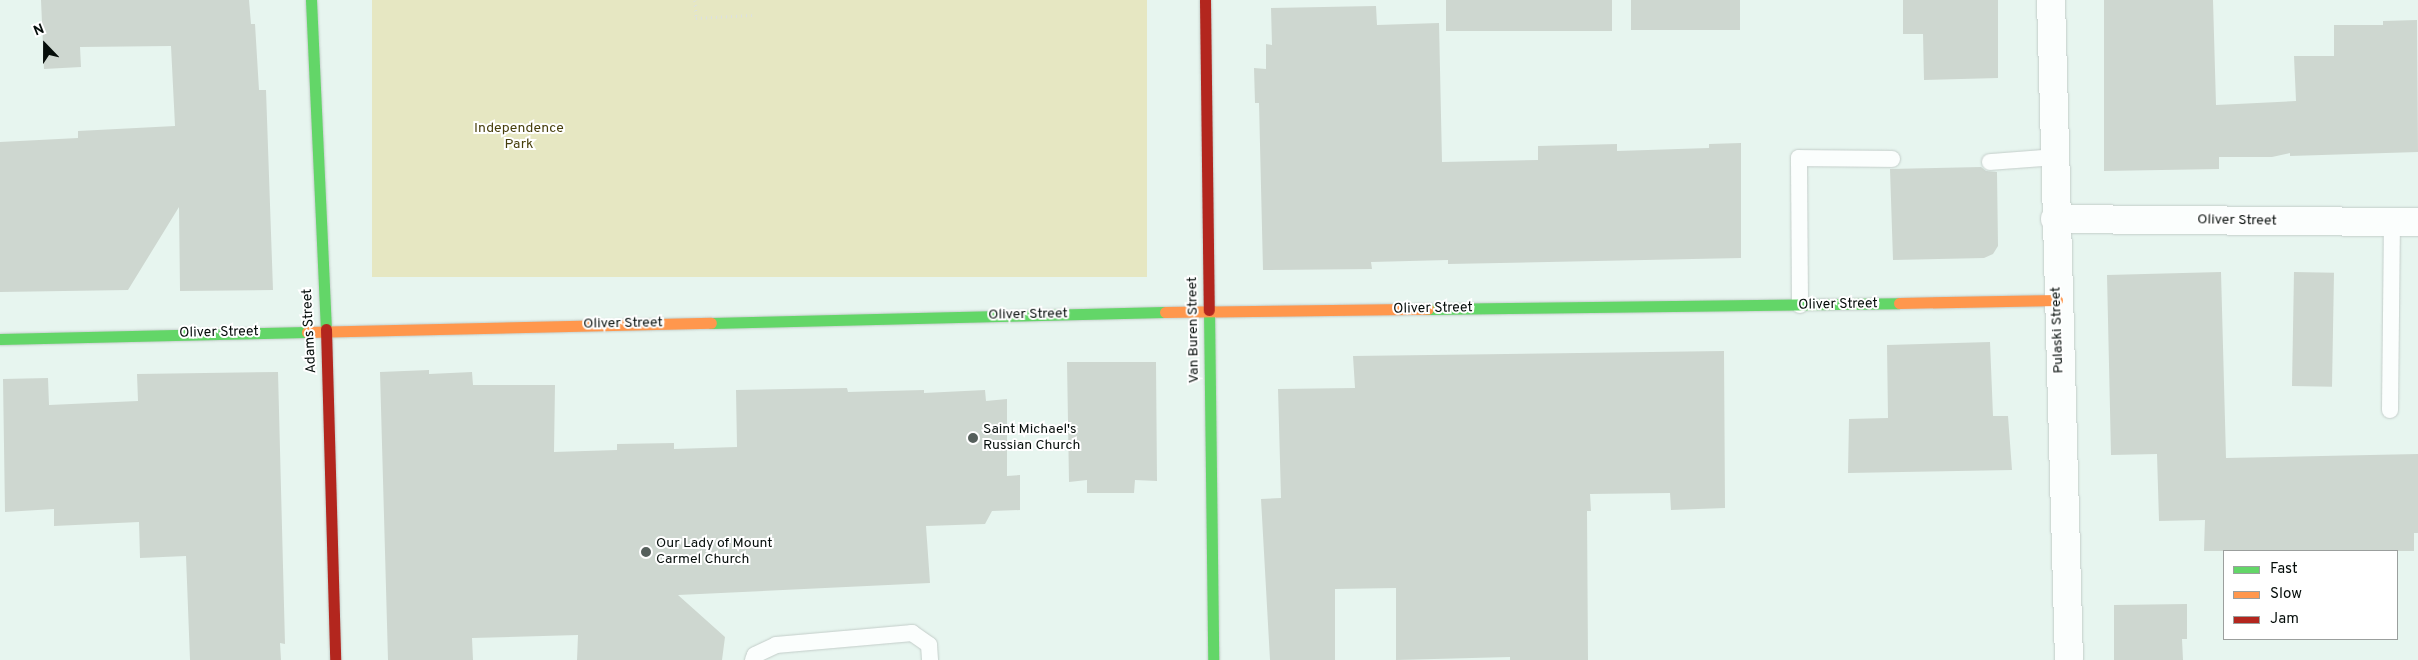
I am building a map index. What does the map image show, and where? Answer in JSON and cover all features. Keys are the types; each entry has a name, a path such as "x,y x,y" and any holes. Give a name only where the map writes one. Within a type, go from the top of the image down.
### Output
{"street":[{"name":"Adams Street","path":"310,0 326,330 335,660"},
{"name":"Van Buren Street","path":"1205,0 1213,660"},
{"name":"Pulaski Street","path":"2051,0 2057,300 2069,660"},
{"name":"Oliver Street","path":"2056,219 2405,222"},
{"name":"Oliver Street","path":"0,339 1209,311 1800,306 2057,300"}],"lane":[{"path":"1990,162 2055,157"},
{"path":"1800,306 1800,158 1892,159"},
{"path":"2390,410 2405,222"},
{"path":"753,660 755,655 776,645 912,633 929,645 930,660"}],"path":[{"path":"695,0 696,18 752,14"}],"green space":[{"name":"Independence Park","path":"372,0 1147,0 1147,277 372,277"}],"building":[{"path":"41,0 249,0 251,24 255,24 259,90 266,90 273,290 180,291 179,207 128,290 0,292 0,142 78,138 78,131 175,126 171,46 80,47 81,67 44,69"},
{"path":"1446,0 1612,0 1612,31 1446,31"},
{"path":"1631,0 1740,0 1740,30 1631,30"},
{"path":"1903,0 1998,0 1998,78 1924,80 1923,34 1903,34"},
{"path":"2104,0 2213,0 2216,105 2296,101 2294,56 2334,56 2334,25 2383,25 2383,21 2417,20 2418,152 2290,156 2290,153 2272,157 2219,157 2219,169 2104,171"},
{"path":"1376,6 1377,25 1439,23 1442,162 1538,160 1538,146 1617,144 1617,151 1709,148 1709,144 1741,143 1741,258 1448,264 1448,260 1371,262 1372,269 1263,270 1259,103 1255,103 1254,68 1266,69 1266,44 1272,45 1271,8"},
{"path":"1981,167 1986,171 1997,172 1998,246 1993,254 1984,258 1893,260 1890,169"},
{"path":"2221,272 2226,458 2418,454 2418,533 2414,533 2414,551 2204,551 2205,520 2159,521 2157,454 2111,455 2107,275"},
{"path":"2294,272 2334,273 2332,387 2292,386"},
{"path":"1990,342 1993,416 2008,416 2012,470 1848,473 1849,419 1888,418 1887,345"},
{"path":"1724,351 1725,508 1671,510 1670,493 1590,494 1591,511 1587,511 1588,660 1510,660 1510,657 1396,660 1396,588 1335,589 1335,660 1270,660 1261,499 1281,498 1278,389 1355,388 1353,356"},
{"path":"1067,362 1156,362 1157,481 1135,480 1134,493 1087,493 1087,480 1069,482"},
{"path":"429,370 429,374 472,372 473,385 555,385 554,452 617,450 617,444 674,443 674,449 737,447 736,390 847,388 848,392 924,390 924,393 985,390 986,401 1007,399 1007,476 1020,475 1020,510 992,511 985,524 926,526 930,583 678,595 725,637 722,660 577,660 578,635 472,638 473,660 388,660 380,372"},
{"path":"278,372 285,644 280,643 281,660 190,660 186,556 140,558 139,522 54,526 54,509 5,512 3,379 48,378 49,405 138,401 137,374"},
{"path":"2187,604 2187,639 2182,639 2183,660 2114,660 2114,605"}],"traffic: fast":[{"path":"311,0 326,329"},
{"path":"1428,309 1899,303"},
{"path":"1209,310 1213,660"},
{"path":"711,323 1165,312"},
{"path":"0,339 307,332"}],"traffic: slow":[{"path":"1899,303 2057,300"},
{"path":"1165,312 1428,309"},
{"path":"307,332 711,323"}],"traffic: jam":[{"path":"1205,0 1209,310"},
{"path":"326,329 335,660"}],"place":[{"name":"Saint Michael's Russian Church","path":"973,438"},
{"name":"Our Lady of Mount Carmel Church","path":"646,552"}]}
